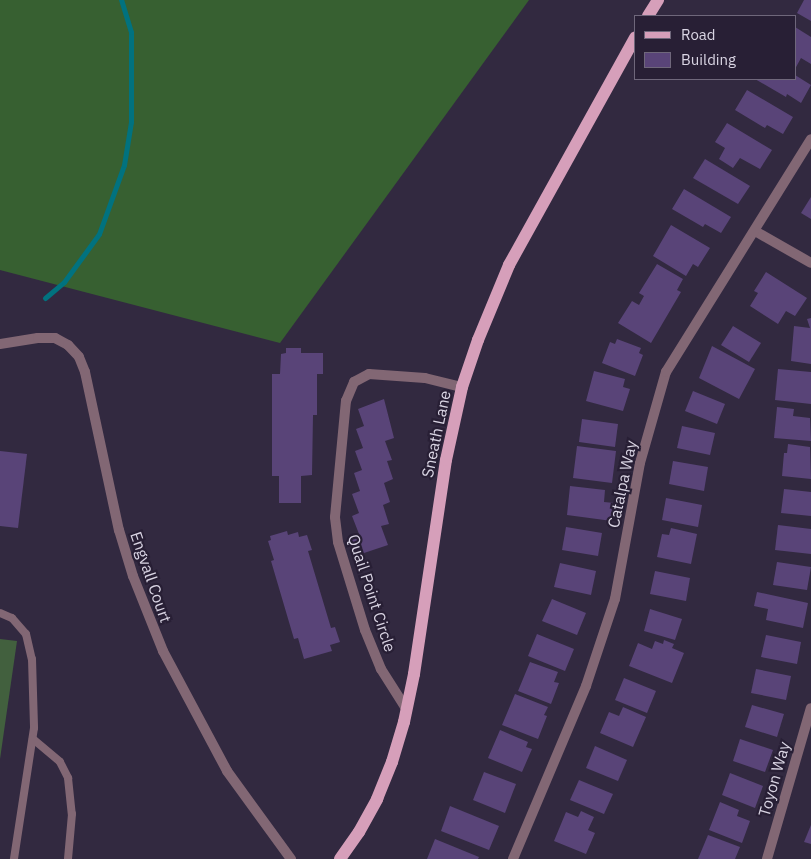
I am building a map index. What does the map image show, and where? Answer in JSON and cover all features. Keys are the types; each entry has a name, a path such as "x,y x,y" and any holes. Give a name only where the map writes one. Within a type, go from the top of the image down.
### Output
{"main road":[{"path":"649,15 658,0"},
{"name":"Sneath Lane","path":"340,859 359,832 377,800 394,755 407,710 444,468 462,387 481,332 509,265 634,40"}],"street":[{"name":"Catalpa Way","path":"513,859 586,686 615,599 640,464 666,372 811,138"},
{"path":"755,231 811,263"},
{"name":"Engvall Court","path":"0,344 38,338 55,338 68,345 79,357 85,372 119,530 133,576 163,651 227,771 292,859"},
{"name":"Quail Point Circle","path":"407,710 381,669 365,630 338,542 335,517 346,401 354,382 370,374 425,378 462,387"},
{"name":"Toyon Way","path":"767,859 811,708"}],"lane":[{"path":"0,613 12,618 26,634 32,659 34,728 14,859"},
{"path":"33,739 60,762 68,778 72,814 68,859"}],"green space":[{"path":"0,0 529,0 280,343 0,270"},
{"path":"0,639 17,641 0,759"}],"building":[{"path":"804,0 811,0 811,21 797,13"},
{"path":"796,28 811,37 811,64 801,58 796,67"},
{"path":"796,76 811,85 801,103 787,94 786,97 757,80 796,80"},
{"path":"747,90 793,117 783,134 767,125 765,128 735,110"},
{"path":"727,123 772,150 760,169 740,158 733,168 719,159 725,148 715,142"},
{"path":"705,159 750,186 738,204 693,178"},
{"path":"684,189 731,217 721,233 705,224 703,227 672,209"},
{"path":"811,197 811,219 801,213"},
{"path":"671,225 710,248 698,267 693,264 686,276 653,256"},
{"path":"657,264 683,279 677,290 681,292 651,343 618,323 632,301 639,305 644,296 639,293"},
{"path":"766,272 807,298 795,316 786,311 778,324 750,306 758,293 754,291"},
{"path":"811,318 811,364 791,361 794,326 810,328 807,319"},
{"path":"733,326 761,343 749,362 721,345"},
{"path":"617,339 641,348 639,353 643,355 635,376 602,363 610,342 615,344"},
{"path":"712,346 755,369 739,399 699,378"},
{"path":"286,348 301,348 301,353 323,353 323,374 317,374 317,415 313,415 312,475 301,476 301,503 279,503 279,476 272,476 272,374 280,374 281,354 286,353"},
{"path":"778,369 811,372 811,404 775,400"},
{"path":"594,371 625,379 623,387 630,389 623,411 586,401"},
{"path":"693,391 725,404 717,424 685,411"},
{"path":"384,399 394,438 385,441 392,460 387,461 393,479 384,483 390,502 383,505 389,524 381,526 388,545 358,555 351,537 359,534 352,516 359,513 352,494 360,491 354,473 362,470 355,451 363,448 356,429 364,426 358,409"},
{"path":"777,407 794,409 793,416 810,418 811,441 774,438"},
{"path":"582,419 618,424 615,447 579,442"},
{"path":"682,426 715,433 710,455 677,448"},
{"path":"788,444 810,447 811,479 782,476 784,453 787,453"},
{"path":"577,446 616,451 612,483 573,478"},
{"path":"0,451 27,454 18,528 0,526"},
{"path":"673,461 708,467 704,491 669,484"},
{"path":"570,486 605,490 604,502 614,503 612,521 567,515"},
{"path":"784,489 811,492 811,516 781,513"},
{"path":"666,498 702,505 698,527 662,520"},
{"path":"778,525 811,529 811,554 775,550"},
{"path":"566,527 602,533 598,556 562,550"},
{"path":"671,528 697,534 691,564 657,557 662,534 669,535"},
{"path":"287,531 288,535 298,532 299,537 307,535 312,550 308,551 331,628 335,627 340,642 330,645 332,651 304,659 298,638 294,639 271,561 274,560 268,541 271,540 270,536"},
{"path":"777,562 811,567 807,590 773,585"},
{"path":"560,563 596,571 591,595 554,587"},
{"path":"655,571 690,578 686,601 650,594"},
{"path":"757,592 808,603 803,628 766,620 768,609 754,606"},
{"path":"552,599 586,613 577,635 542,621"},
{"path":"650,609 682,619 675,640 644,631"},
{"path":"537,634 574,649 565,671 528,656"},
{"path":"766,635 801,642 797,664 761,657"},
{"path":"664,640 674,644 672,648 684,653 672,683 629,666 638,643 652,649 655,641 663,644"},
{"path":"530,662 558,672 554,682 559,683 551,704 518,691"},
{"path":"756,669 791,676 786,700 751,693"},
{"path":"624,678 656,691 647,713 615,700"},
{"path":"515,694 548,707 544,715 547,716 538,739 502,725"},
{"path":"752,705 784,714 777,737 745,727"},
{"path":"623,707 646,717 633,747 600,733 609,712 619,716"},
{"path":"500,730 528,742 526,747 532,749 522,772 488,758"},
{"path":"740,739 773,750 765,772 733,761"},
{"path":"595,746 627,760 618,781 586,768"},
{"path":"484,772 516,784 505,813 473,800"},
{"path":"730,773 763,786 755,808 722,795"},
{"path":"579,780 613,794 604,814 570,800"},
{"path":"720,802 739,810 737,816 750,821 742,843 709,830"},
{"path":"450,806 499,826 489,850 441,831"},
{"path":"581,811 594,817 588,830 595,833 586,854 554,841 566,812 578,817"},
{"path":"811,825 811,844 804,842"},
{"path":"708,835 740,847 735,859 698,859"},
{"path":"435,839 479,857 478,859 427,859"}],"waterway":[{"path":"45,298 64,282 99,234 124,165 131,122 131,32 121,0"}]}
